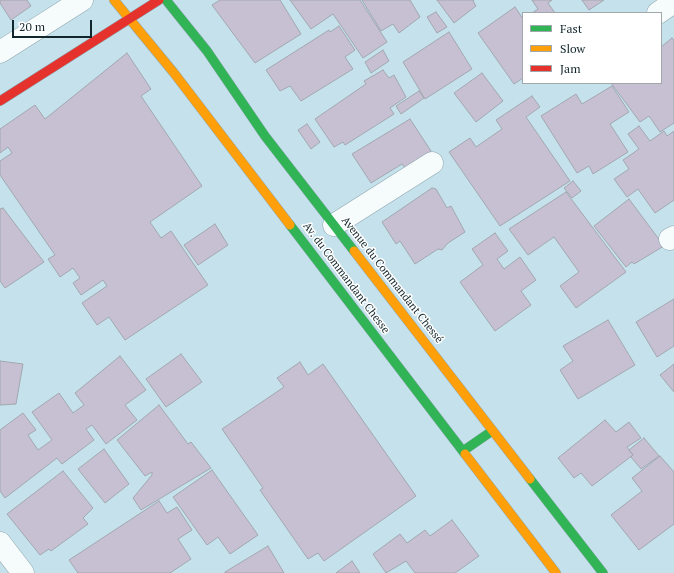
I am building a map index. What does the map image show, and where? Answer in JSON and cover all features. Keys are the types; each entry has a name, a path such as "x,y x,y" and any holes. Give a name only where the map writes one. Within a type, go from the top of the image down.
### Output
{"main road":[{"name":"Av. du Commandant Chesse","path":"114,0 174,73 556,573"},
{"path":"0,101 159,0"},
{"name":"Avenue du Commandant Chessé","path":"166,0 207,51 265,136 603,573"},
{"path":"463,452 492,431"}],"street":[{"path":"0,52 82,0"},
{"path":"659,12 674,2"},
{"path":"334,226 432,163"},
{"path":"0,543 23,573"}],"building":[{"path":"0,0 27,0 31,6 11,20 0,3"},
{"path":"220,0 280,0 301,34 255,63 212,5"},
{"path":"290,0 360,0 387,42 363,58 333,14 311,29"},
{"path":"362,0 410,0 420,17 399,33 393,24 381,31"},
{"path":"437,0 474,0 473,1 476,6 454,23"},
{"path":"532,0 552,0 548,3 554,12 534,12 538,9"},
{"path":"582,0 604,0 589,10"},
{"path":"515,7 522,18 522,79 514,84 478,33"},
{"path":"436,12 447,27 437,33 427,17"},
{"path":"339,26 355,50 345,57 353,69 301,101 290,86 280,91 266,70 329,30 330,32"},
{"path":"449,32 472,69 425,99 403,62"},
{"path":"672,38 674,40 674,123 660,132 649,116 640,122 612,84 662,84 662,46"},
{"path":"383,50 389,61 371,73 365,62"},
{"path":"127,53 151,89 141,96 202,186 150,222 161,238 171,231 208,285 125,340 109,317 97,325 82,303 107,286 103,280 81,295 73,283 80,278 73,268 60,277 48,259 55,255 0,175 0,161 12,153 8,147 0,153 0,129 35,105 45,119"},
{"path":"383,70 389,78 394,75 406,97 390,108 394,114 345,145 343,142 334,147 315,119 366,84 364,81"},
{"path":"482,73 503,101 476,122 454,93"},
{"path":"612,86 629,112 610,124 628,152 593,174 589,166 577,173 541,116 576,94 582,104"},
{"path":"419,91 424,98 401,114 396,106"},
{"path":"532,96 540,107 526,117 570,181 500,226 449,152 470,138 476,147 502,129 496,120"},
{"path":"410,119 431,151 405,168 402,164 371,183 352,154"},
{"path":"307,124 320,142 311,149 298,130"},
{"path":"639,126 650,141 664,131 667,136 674,131 674,200 655,213 638,189 627,197 614,179 629,169 623,160 639,149 628,134"},
{"path":"573,181 581,191 572,198 564,188"},
{"path":"432,188 436,189 447,208 451,206 465,232 448,243 442,250 438,249 415,264 400,241 396,244 382,222"},
{"path":"566,192 626,272 576,308 560,286 579,272 554,237 528,255 509,229"},
{"path":"629,199 664,246 634,264 632,262 626,267 594,226"},
{"path":"3,208 44,262 5,288 0,281 0,209"},
{"path":"215,224 228,245 198,265 184,245"},
{"path":"495,233 508,251 497,259 504,269 520,257 536,280 521,291 531,305 495,331 460,282 483,265 472,249"},
{"path":"674,299 674,346 657,357 636,322"},
{"path":"608,320 635,365 578,399 560,370 573,361 563,346"},
{"path":"181,354 202,382 166,407 146,379"},
{"path":"120,356 146,390 125,405 137,420 106,444 92,425 86,429 94,440 62,464 57,458 5,498 0,491 0,430 23,413 36,430 28,435 38,450 52,440 32,412 59,393 73,413 84,405 75,393"},
{"path":"0,361 23,364 16,404 0,405"},
{"path":"300,362 308,375 323,364 416,496 324,561 318,553 308,559 260,490 263,488 222,429 284,387 277,378"},
{"path":"674,364 674,392 660,375"},
{"path":"159,405 188,444 191,442 211,468 141,510 133,498 152,475 152,472 145,476 117,440"},
{"path":"605,420 616,432 629,422 641,438 627,447 633,455 592,486 581,473 574,478 558,458"},
{"path":"644,438 659,456 641,469 631,457 633,455 629,450"},
{"path":"104,449 129,484 105,503 78,469"},
{"path":"660,456 674,472 674,524 639,550 611,515 642,491 632,478"},
{"path":"212,470 258,535 230,554 218,537 207,545 173,497"},
{"path":"63,471 93,508 83,518 88,524 51,551 49,549 40,555 7,514"},
{"path":"159,501 167,513 177,507 192,530 178,539 191,559 170,573 78,573 69,560"},
{"path":"452,520 479,556 455,573 415,573 406,561 386,573 373,554 400,534 407,543 425,530 430,536"},
{"path":"268,546 284,573 225,573 225,572"},
{"path":"352,561 360,573 336,573"}],"traffic: fast":[{"path":"166,0 207,51 265,136 354,251"},
{"path":"290,225 465,454"},
{"path":"463,451 492,431"},
{"path":"530,479 603,573"}],"traffic: slow":[{"path":"114,0 174,73 290,225"},
{"path":"354,251 530,479"},
{"path":"465,454 556,573"}],"traffic: jam":[{"path":"0,101 159,0"}]}
